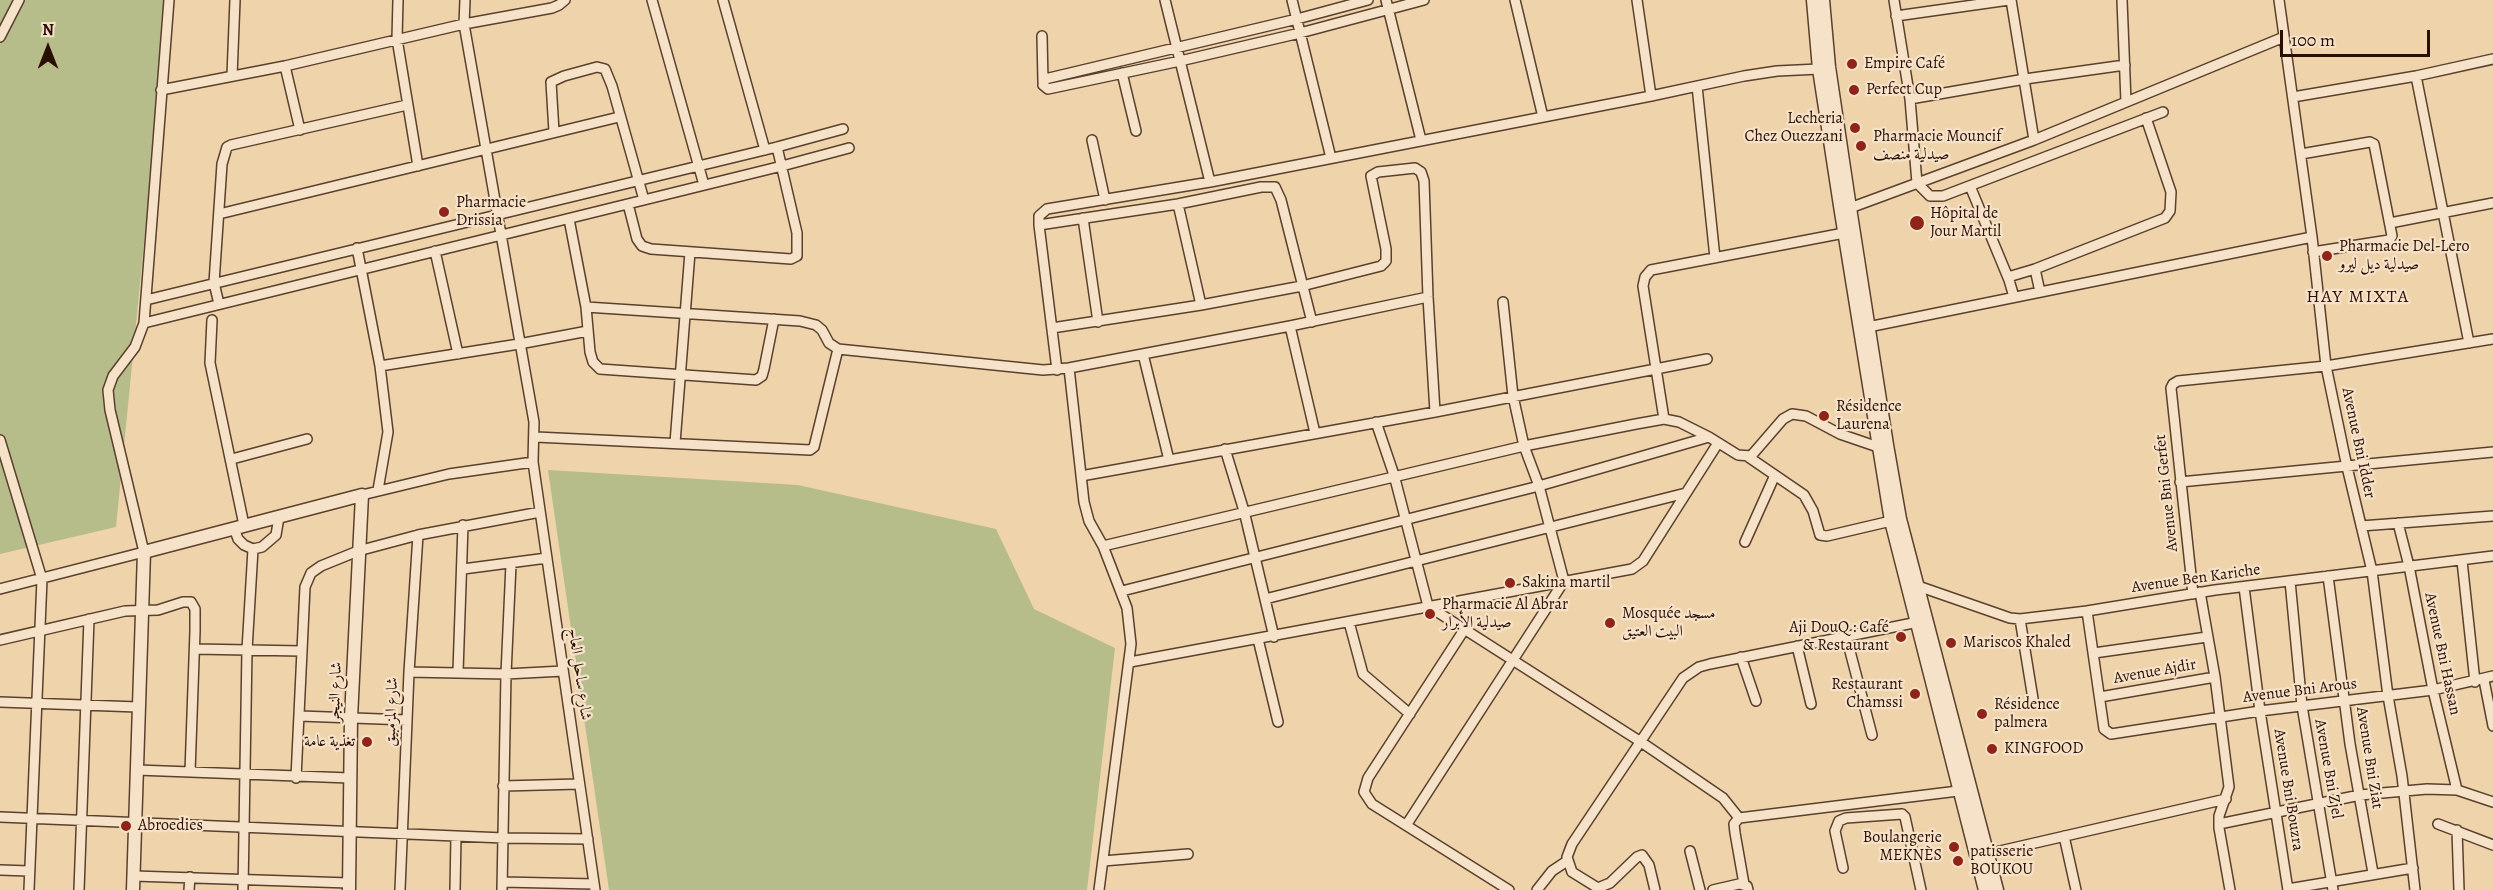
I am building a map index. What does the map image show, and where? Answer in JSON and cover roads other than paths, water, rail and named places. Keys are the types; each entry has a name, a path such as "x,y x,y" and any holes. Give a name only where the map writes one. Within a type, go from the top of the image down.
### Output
{"street":[{"path":"0,37 19,0"},
{"path":"133,890 144,552 110,410 108,390 113,376 135,347 144,323 169,0"},
{"path":"232,76 236,0"},
{"path":"398,0 397,39 418,166"},
{"name":"شارع ساحل العاج","path":"465,0 464,24 536,437 533,462 594,887"},
{"path":"161,90 285,66 464,24 552,8 565,0"},
{"path":"652,0 704,185"},
{"path":"723,0 765,150"},
{"path":"1165,0 1210,182"},
{"path":"1292,0 1331,158"},
{"path":"1043,82 1045,79 1368,0"},
{"path":"1042,36 1043,82 1044,88 1048,89 1300,33 1387,4 1424,0"},
{"path":"1515,0 1543,117"},
{"path":"1637,0 1651,96"},
{"path":"1813,0 1819,69 1891,521 1913,586 1997,890"},
{"path":"1823,0 1829,67 1868,327 1918,622 1958,791 1985,890"},
{"path":"1893,0 1910,99 1917,183 1930,196 1936,197 1970,186 2163,112"},
{"path":"1896,16 2010,0 2034,140"},
{"path":"2122,0 2126,102"},
{"name":"Avenue Bni Idder","path":"2279,0 2312,237 2326,366 2372,571 2415,890"},
{"path":"1387,4 1421,140"},
{"path":"1850,208 2034,140 2284,37"},
{"path":"2293,97 2416,76 2493,59"},
{"path":"1910,99 2125,65"},
{"path":"285,66 300,130"},
{"path":"554,132 551,82 564,76 602,67 606,71 644,200"},
{"path":"1057,370 1038,225 1039,216 1047,209 1210,182 1777,71 1819,69"},
{"path":"1122,73 1136,131"},
{"path":"2416,76 2469,343"},
{"path":"1697,86 1715,258"},
{"path":"219,304 214,283 222,164 227,147 407,105"},
{"path":"219,214 619,117"},
{"path":"2008,277 2035,269 2165,218 2170,211 2171,192 2146,118"},
{"path":"146,300 765,150 843,129"},
{"path":"1092,140 1105,200"},
{"path":"2301,154 2372,142 2392,236 2390,240 2313,252"},
{"path":"628,204 637,239 642,246 651,249 784,259 796,256 797,234 777,147"},
{"path":"144,323 849,148"},
{"path":"1052,328 1201,305 1302,286 1373,269 1384,263 1386,249 1371,176 1378,172 1410,167 1421,172 1424,181 1434,412"},
{"path":"1970,186 2014,297"},
{"path":"1038,225 1178,204 1261,187 1275,187 1281,200 1312,322"},
{"path":"2390,223 2493,203"},
{"path":"1178,204 1201,305"},
{"path":"1083,218 1098,322"},
{"path":"569,219 586,307 593,362 600,369 750,381 759,379 764,369 774,320"},
{"path":"1664,419 1643,286 1645,277 1651,270 1844,233"},
{"path":"1868,327 2312,237"},
{"path":"357,248 380,366 388,432 378,490"},
{"path":"435,251 458,354"},
{"path":"675,443 690,252"},
{"path":"2035,269 2040,292"},
{"path":"586,307 800,321 816,325 822,330 830,344 838,350 966,364 1057,370 1312,322 1428,297"},
{"path":"1407,824 1564,581 1539,486 1524,446 1513,396 1503,302"},
{"path":"212,320 210,363 231,459 241,543 253,549 266,545 273,539 279,517"},
{"path":"1290,326 1315,433"},
{"path":"380,366 588,331"},
{"path":"2326,366 2493,339"},
{"path":"536,437 812,450 838,350"},
{"path":"1143,354 1169,460"},
{"path":"1081,476 1434,412 1707,359"},
{"name":"Avenue Bni Gerfet","path":"2230,890 2219,824 2219,816 2229,787 2221,717 2215,676 2196,593 2180,482 2171,388 2178,381 2326,366"},
{"path":"1069,368 1086,513 1122,591 1130,624 1130,662 1100,890"},
{"path":"1103,546 1524,446 1664,419 1679,422 1738,455 1746,456 1756,453 1783,419 1792,414 1806,416 1840,434 1878,447"},
{"path":"1376,422 1394,476 1428,606 1641,742 1723,798 1739,818"},
{"path":"1122,591 1539,486 1709,437"},
{"path":"231,459 307,439"},
{"path":"0,440 42,579 28,890"},
{"path":"1130,662 1623,572 1643,561 1718,443"},
{"path":"1225,449 1244,511 1274,637"},
{"path":"2180,482 2493,452"},
{"path":"1746,456 1804,495 1813,511 1820,535 1827,536 1891,521"},
{"path":"0,589 378,490 449,474 533,462"},
{"path":"1745,542 1775,475"},
{"path":"1265,599 1686,493"},
{"name":"شارع النيجر","path":"349,886 351,718 362,495"},
{"path":"296,778 306,580 321,566 358,551 463,525 540,512"},
{"path":"2361,526 2493,516"},
{"name":"Avenue Bni Hassan","path":"2398,523 2409,566 2433,690 2457,790"},
{"path":"458,672 463,525"},
{"name":"شارع المزمبيق","path":"400,890 409,672 418,535"},
{"path":"243,890 247,650 253,549"},
{"name":"Avenue Ben Kariche","path":"1913,586 2010,618 2020,619 2087,611 2196,593 2493,556"},
{"path":"463,569 547,558"},
{"path":"2462,561 2493,726"},
{"path":"511,564 506,674 502,886 594,887"},
{"name":"Avenue Bni Ziat","path":"2328,576 2344,700 2373,873"},
{"name":"Avenue Bni Zjel","path":"2290,581 2302,706 2332,886"},
{"name":"Avenue Bni Bouzra","path":"2244,587 2260,711 2288,890"},
{"path":"0,640 125,611 158,610 183,602 191,602 195,613 195,649 190,772"},
{"path":"2087,611 2100,697"},
{"path":"79,890 89,619"},
{"path":"2020,619 2034,705"},
{"path":"1349,622 1363,674 1410,714"},
{"path":"1537,890 1552,871 1567,861 1572,844 1683,678 1691,671 1698,667 1741,657 1918,622"},
{"path":"1464,630 1368,778 1364,792 1372,804 1509,890"},
{"path":"1846,636 1872,735"},
{"path":"2094,653 2207,637"},
{"path":"1258,639 1278,722"},
{"path":"1797,646 1811,704"},
{"path":"195,649 301,651"},
{"path":"1741,657 1756,701"},
{"path":"409,672 506,674 563,671"},
{"name":"Avenue Ajdir","path":"2100,697 2215,676"},
{"name":"Avenue Bni Arous","path":"2100,697 2104,729 2110,734 2260,711 2433,690 2484,679"},
{"path":"0,702 138,706"},
{"path":"300,716 407,720"},
{"path":"137,770 296,778 350,778"},
{"path":"503,786 579,784"},
{"path":"2219,824 2360,795 2403,791 2457,790 2493,802"},
{"path":"1713,890 1746,887 1734,824 1739,818 1958,791"},
{"path":"1987,854 2226,800"},
{"path":"1843,868 1835,831 1839,821 1846,818 1902,814 1905,817 1921,890"},
{"path":"0,818 504,838 588,839"},
{"path":"2438,824 2493,845"},
{"path":"2457,830 2459,890"},
{"path":"455,890 456,836"},
{"path":"2064,836 2076,890"},
{"path":"1690,851 1700,890"},
{"path":"1103,861 1188,854"},
{"path":"1567,861 1572,872 1598,888 1610,883 1642,855 1646,857 1649,865 1655,890"},
{"path":"2288,890 2332,886 2373,873 2413,867"},
{"path":"0,870 29,871"},
{"path":"134,876 243,879 295,886 349,886"},
{"path":"189,890 190,878"}],"place":[{"name":"Empire Café","path":"1852,64"},
{"name":"Perfect Cup","path":"1854,90"},
{"name":"Lecheria Chez Ouezzani","path":"1855,128"},
{"name":"Pharmacie Mouncif صيدلية منصف","path":"1861,146"},
{"name":"Pharmacie Drissia","path":"444,212"},
{"name":"Hôpital de Jour Martil","path":"1917,223"},
{"name":"Pharmacie Del-Lero صيدلية ديل ليرو","path":"2327,256"},
{"name":"Résidence Laurena","path":"1824,416"},
{"name":"Sakina martil","path":"1510,583"},
{"name":"Pharmacie Al Abrar صيدلية الأبرار","path":"1430,614"},
{"name":"Mosquée مسجد البيت العتيق","path":"1610,623"},
{"name":"Aji DouQ : Café & Restaurant","path":"1901,637"},
{"name":"Mariscos Khaled","path":"1951,643"},
{"name":"Restaurant Chamssi","path":"1915,694"},
{"name":"Résidence palmera","path":"1982,714"},
{"name":"تغذية عامة","path":"367,742"},
{"name":"KINGFOOD","path":"1992,749"},
{"name":"Abroedies","path":"126,826"},
{"name":"Boulangerie MEKNÈS","path":"1954,847"},
{"name":"patisserie BOUKOU","path":"1958,861"}],"district":[{"name":"HAY MIXTA","path":"2358,298"}]}
